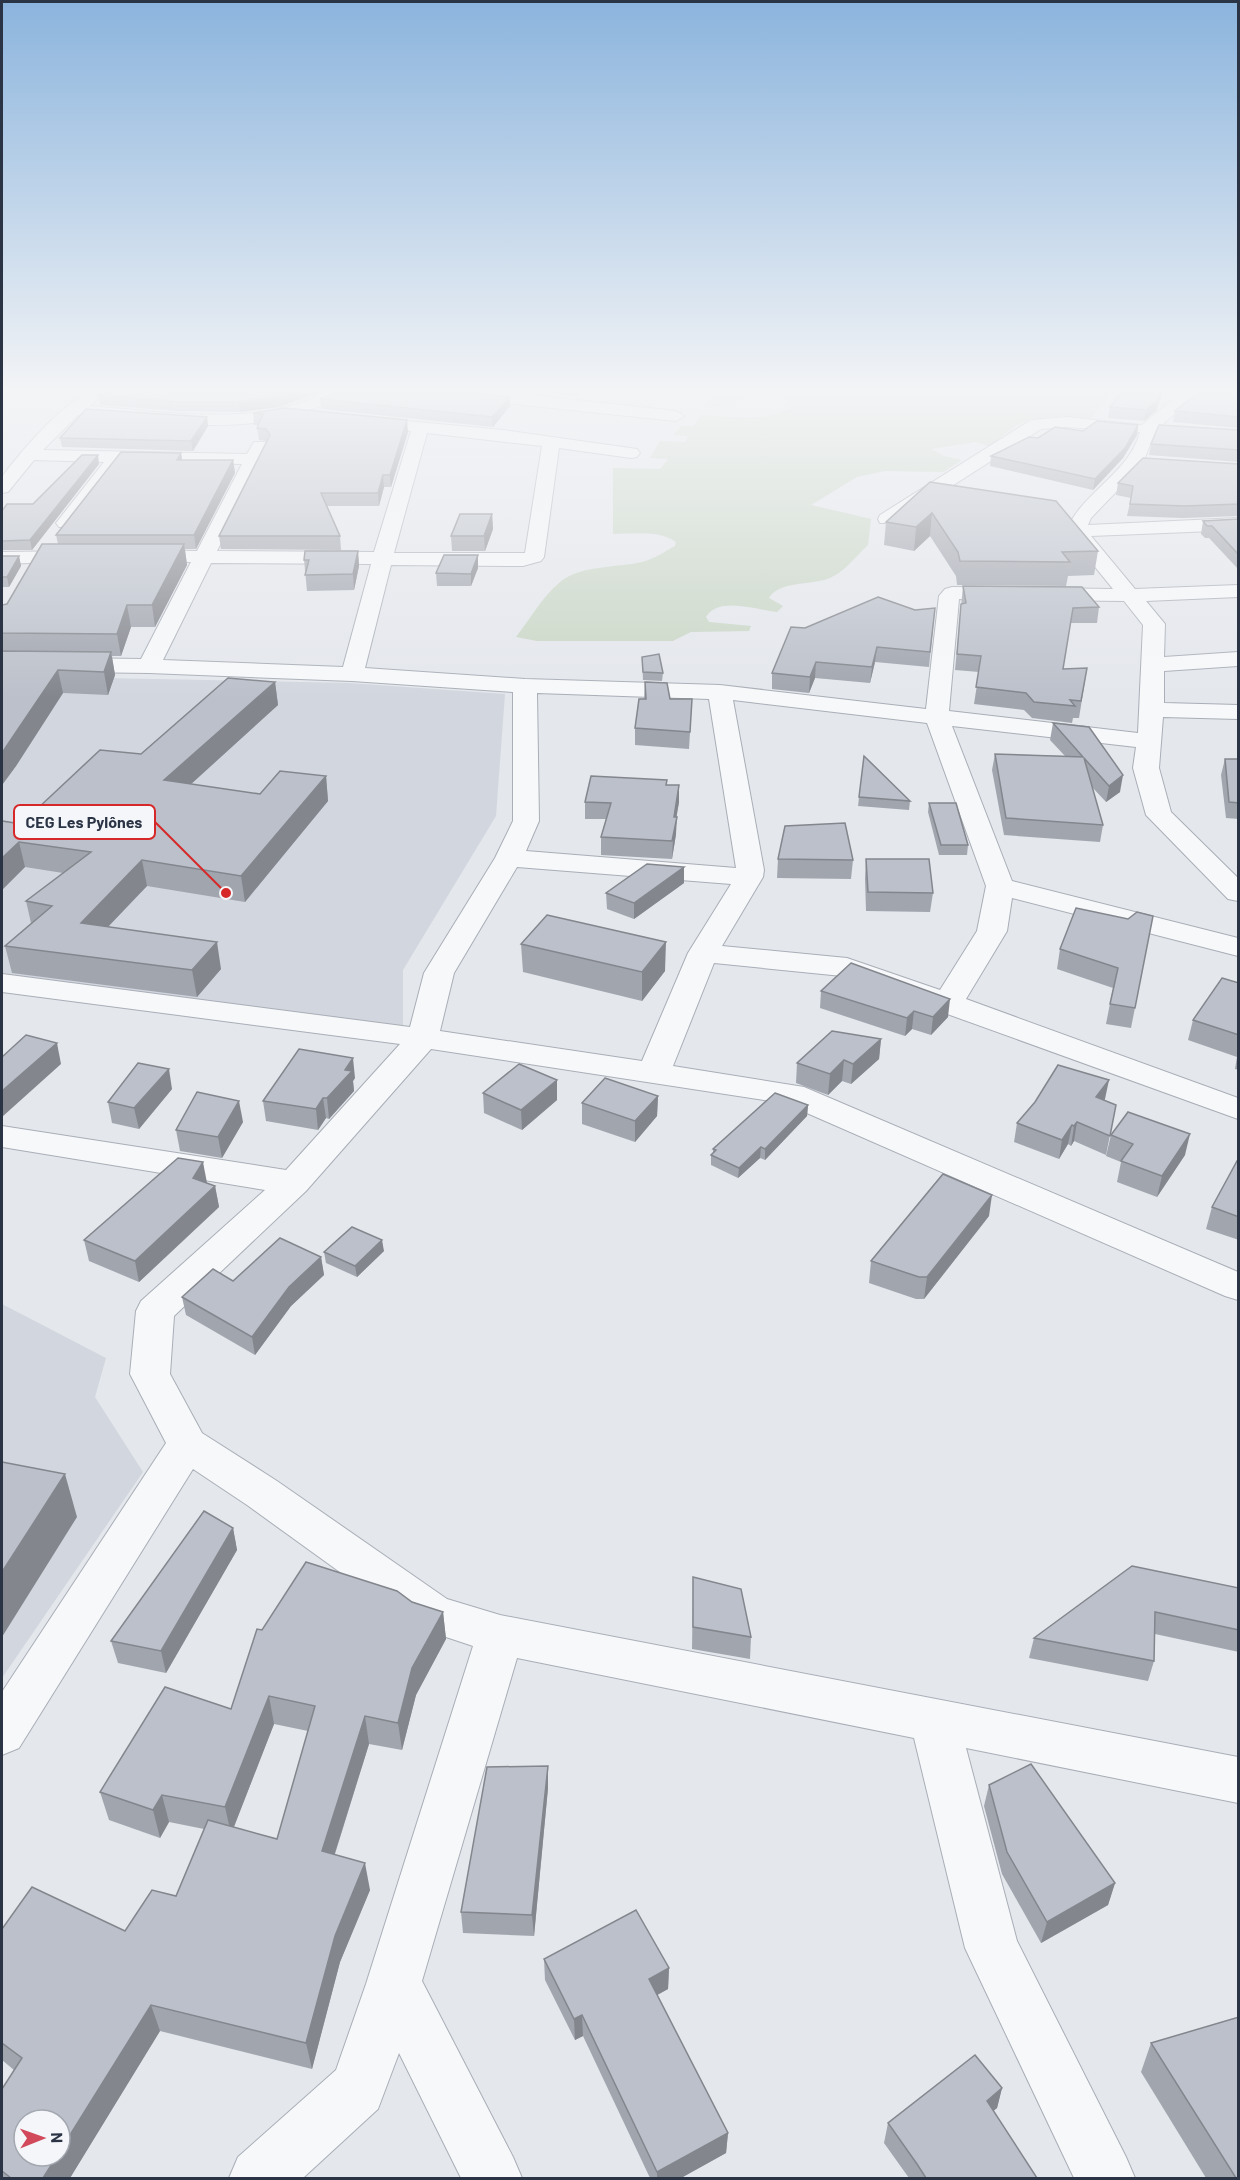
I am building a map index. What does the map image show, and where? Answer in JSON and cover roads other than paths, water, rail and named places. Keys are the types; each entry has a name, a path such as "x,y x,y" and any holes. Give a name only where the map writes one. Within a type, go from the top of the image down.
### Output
{"street":[{"path":"28,575 39,557 88,494"},
{"path":"149,666 236,494"},
{"path":"352,674 401,494"},
{"path":"126,556 523,560 534,557 543,494"},
{"path":"887,519 927,494"},
{"path":"1076,531 1082,516 1104,494"},
{"path":"1076,531 1239,524"},
{"path":"1076,531 1154,624 1151,665 1152,710 1146,768 1160,815 1239,893"},
{"path":"2,558 104,556"},
{"path":"948,1003 992,931 1000,886 937,717 949,596 952,593 1130,595 1239,591"},
{"path":"1151,665 1239,659"},
{"path":"2,664 149,666 352,674 525,686 720,692 1147,741"},
{"path":"525,686 525,821 509,858 439,973 423,1038 294,1183 154,1311 150,1374 187,1444 262,1493 432,1614 500,1635 1239,1780"},
{"path":"654,1072 703,953 749,877 750,870 720,692"},
{"path":"1152,710 1239,712"},
{"path":"509,858 749,877"},
{"path":"1000,886 1239,947"},
{"path":"703,953 847,967 1239,1109"},
{"path":"2,982 423,1038 792,1094 1239,1287"},
{"path":"2,1136 294,1183"},
{"path":"2,1733 187,1444"},
{"path":"259,2178 358,2089 394,1984 500,1635"},
{"path":"934,1721 992,1948 1105,2178"},
{"path":"394,1984 492,2178"}],"place":[{"name":"CEG Les Pylônes","path":"226,893"}]}
